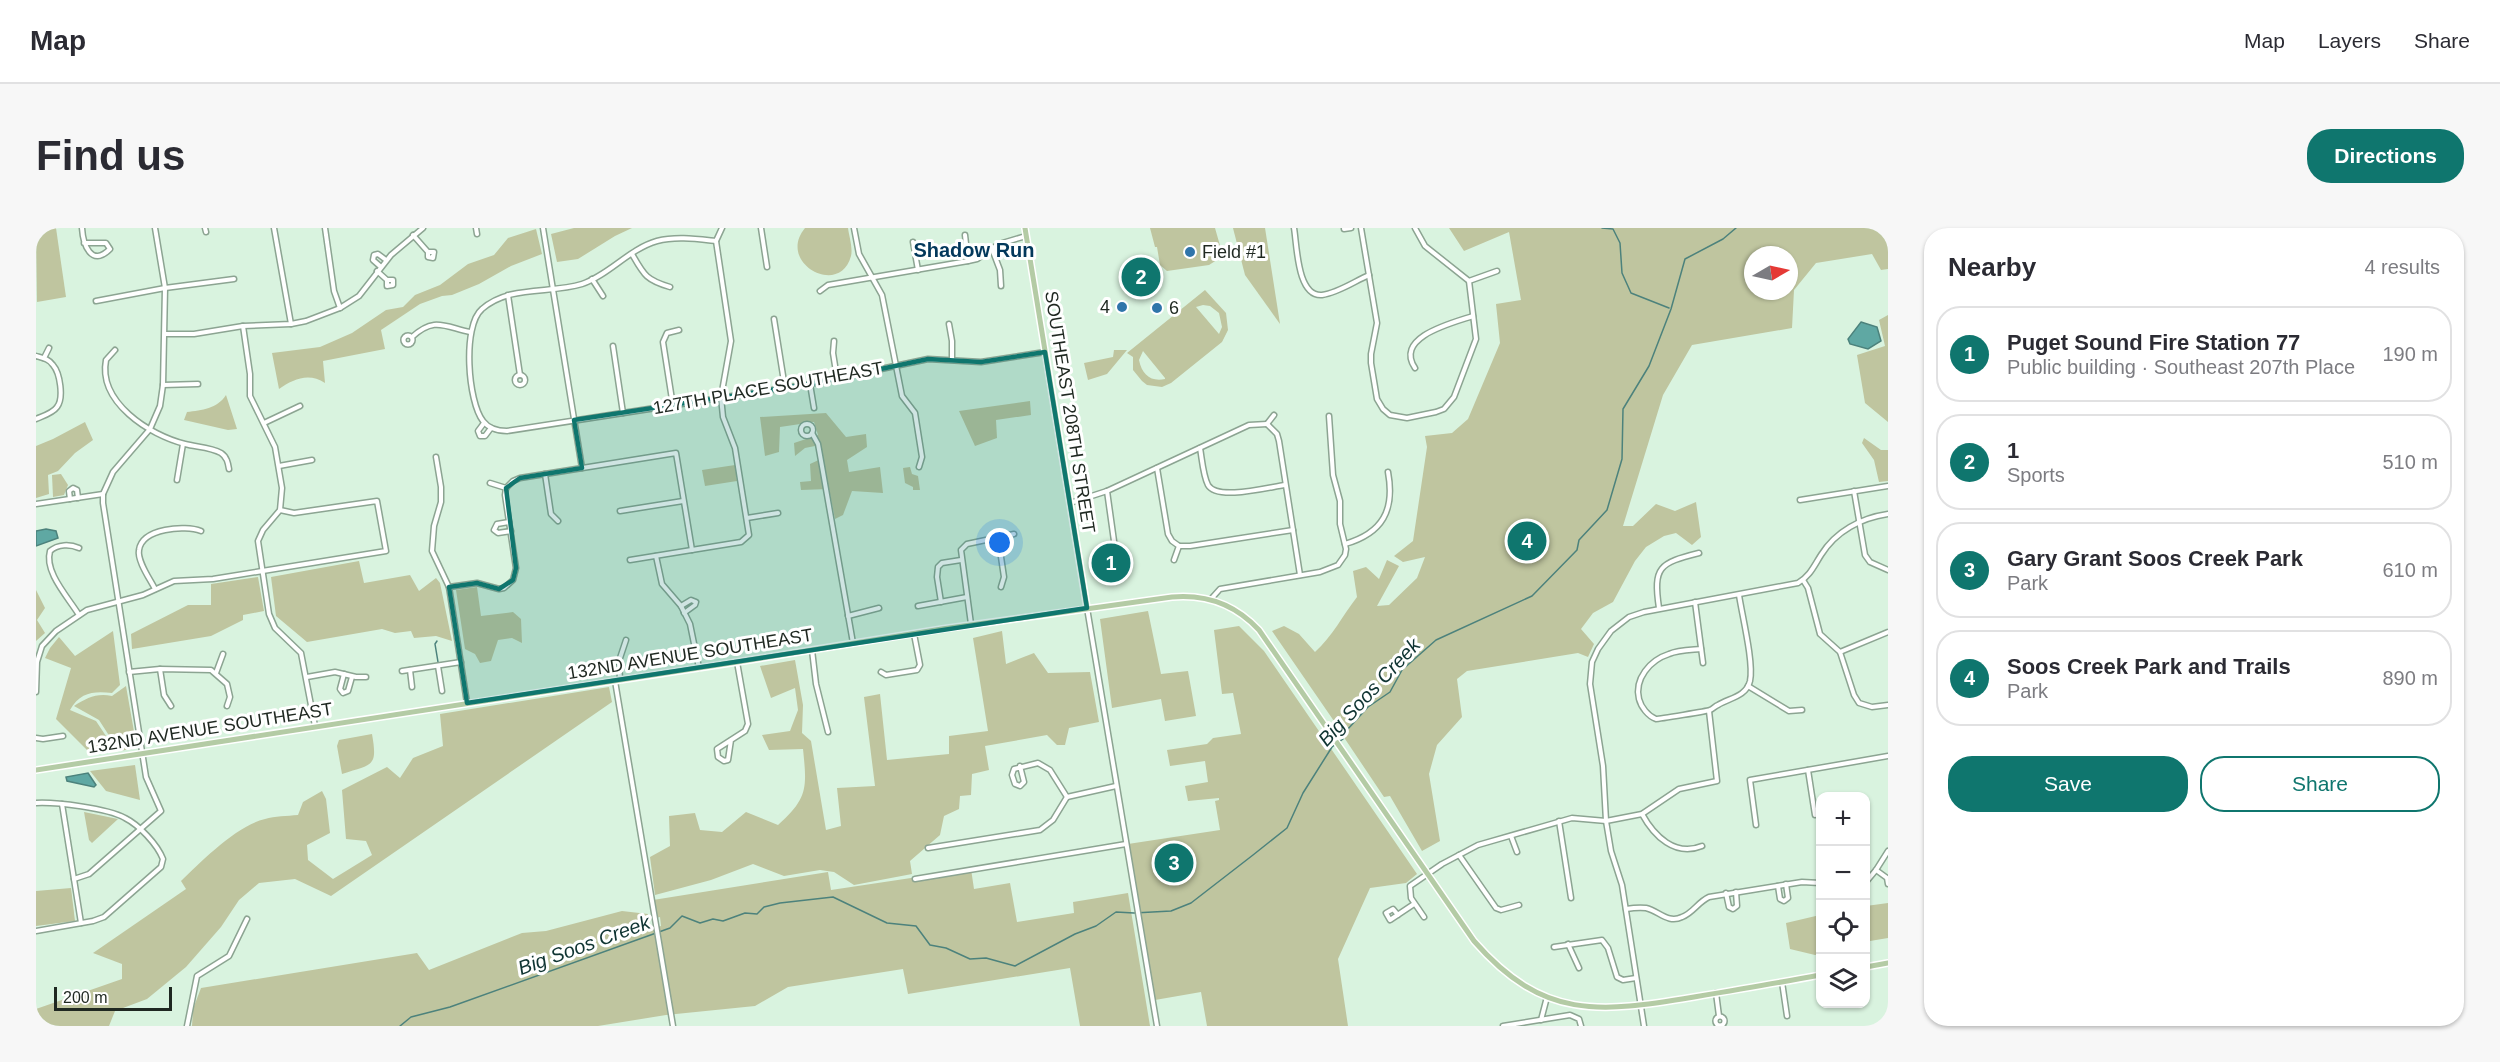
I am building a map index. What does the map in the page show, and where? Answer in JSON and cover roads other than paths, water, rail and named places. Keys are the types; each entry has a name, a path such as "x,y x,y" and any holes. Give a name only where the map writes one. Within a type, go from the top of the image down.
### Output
{"main road":[{"name":"SOUTHEAST 208TH STREET","path":"1025,228 1087,608"},
{"name":"132ND AVENUE SOUTHEAST","path":"36,770 737,663 971,624 1187,596 1211,599"},
{"path":"1211,599 1241,613 1259,630 1474,941 1497,966 1517,982 1546,997 1584,1007 1604,1008 1640,1006 1816,976"},
{"path":"1870,966 1888,963"}],"street":[{"path":"82,228 84,243 86,249 94,255 106,253 110,249 106,243 84,243"},
{"path":"74,879 89,874 161,811 149,787 142,753 117,601 103,494 113,472 150,429 156,418 163,385 165,288 155,228"},
{"path":"274,228 291,324"},
{"path":"325,228 334,291 340,308"},
{"path":"165,334 194,334 243,326 291,324 306,321 340,308 359,296 386,260 423,228"},
{"path":"543,228 582,468"},
{"path":"630,560 741,542 748,538 747,518 735,448 723,417 721,397 731,341 716,241 722,228"},
{"path":"761,228 767,267"},
{"path":"854,228 859,254 882,296 902,396 915,413 922,457 919,467"},
{"path":"1294,228 1302,279 1312,293 1324,295 1370,275"},
{"path":"1344,229 1351,228"},
{"path":"1361,228 1377,328 1370,359 1377,399 1390,415 1407,417 1444,409 1454,397 1475,344 1469,281 1425,246 1415,228"},
{"path":"413,235 428,252"},
{"path":"965,235 968,261"},
{"path":"820,291 828,285 977,259 1008,240 1026,236"},
{"path":"412,337 431,324 470,332 472,322 490,303 508,296 584,284 656,242 669,239 716,241"},
{"path":"913,242 918,270"},
{"path":"992,249 1000,270 1000,286"},
{"path":"381,267 374,260 374,255 378,254 386,260"},
{"path":"632,254 645,276 651,281 670,287"},
{"path":"377,271 387,280"},
{"path":"1469,281 1497,271"},
{"path":"96,301 165,288 234,279"},
{"path":"592,279 603,296"},
{"path":"508,296 520,375"},
{"path":"1415,368 1411,361 1411,352 1417,339 1473,316"},
{"path":"774,319 785,388"},
{"path":"949,324 952,358"},
{"path":"243,326 249,374 249,396 275,447 282,488 280,510 263,530 258,541 261,571 271,621 279,633 301,653 315,726"},
{"path":"673,405 663,342 667,333 679,330"},
{"name":"127TH PLACE SOUTHEAST","path":"470,332 470,364 477,410 488,426 507,431 810,384 928,358 952,358 981,362 1045,352"},
{"path":"834,340 833,353 837,378"},
{"path":"613,346 623,413"},
{"path":"44,358 49,348"},
{"path":"115,350 106,360 104,368 107,384 125,410 150,429 183,444 221,453 226,458 229,470"},
{"path":"36,357 44,358 57,370 61,390 58,406 36,419"},
{"path":"163,385 198,384"},
{"path":"810,384 814,408"},
{"path":"264,423 300,406"},
{"path":"1267,424 1274,415"},
{"path":"1211,599 1220,589 1332,568 1342,561 1345,555 1345,544 1340,524 1341,501 1333,475 1329,416"},
{"path":"1070,503 1107,491 1249,425 1267,424 1277,434 1279,441 1300,575"},
{"path":"812,433 818,444 824,472 853,643"},
{"path":"177,480 183,444"},
{"path":"1200,448 1207,484 1213,490 1227,493 1285,485"},
{"path":"449,587 477,583 492,588 504,588 516,574 505,495 506,488 513,481 676,453 692,550"},
{"path":"436,457 441,502 434,526 432,551 449,587 467,703"},
{"path":"279,466 312,460"},
{"path":"1157,468 1168,534 1179,546 1293,530"},
{"path":"1345,544 1369,536 1384,516 1390,502 1391,487 1388,472"},
{"path":"545,474 551,514 558,521"},
{"path":"490,483 506,488"},
{"path":"1800,500 1888,486"},
{"path":"70,499 69,491 73,488 77,490 78,498"},
{"path":"1107,491 1114,541"},
{"path":"1854,491 1864,555 1870,562 1888,570"},
{"path":"36,504 103,494"},
{"path":"36,692 37,653 56,631 79,615 132,598 174,580 213,579 386,551 377,501 294,513 280,510"},
{"path":"620,511 684,501"},
{"path":"747,518 778,513"},
{"path":"1644,1026 1622,885 1611,851 1602,792 1602,766 1590,684 1592,662 1598,649 1611,632 1629,617 1659,608 1789,587 1803,580 1812,571 1828,545 1841,533 1859,522 1888,514"},
{"path":"509,522 497,524 494,530 498,533 511,531"},
{"path":"155,589 139,555 143,540 154,533 188,528 201,531"},
{"path":"971,624 961,560 962,547 1014,534"},
{"path":"998,537 1004,577 1001,587"},
{"path":"79,615 54,576 48,554 54,547 68,545 80,548"},
{"path":"1174,560 1179,546"},
{"path":"1659,608 1656,585 1658,573 1662,567 1677,559 1699,553"},
{"path":"656,556 662,584 681,606 693,633 699,668"},
{"path":"941,602 937,577 938,567 942,563 961,560"},
{"path":"1803,580 1808,588 1820,634 1840,652 1854,695 1863,706 1888,705"},
{"path":"1701,648 1669,654 1654,662 1646,670 1637,686 1640,705 1647,713 1656,719 1667,719 1690,712 1709,711 1717,705 1736,698 1748,686 1750,673 1739,595"},
{"path":"918,606 967,597"},
{"path":"681,606 691,600 696,602 684,613"},
{"path":"1695,602 1703,663"},
{"path":"848,616 879,608"},
{"name":"SOUTHEAST 208TH STREET","path":"1087,608 1156,1026"},
{"path":"1840,652 1888,632"},
{"path":"881,672 886,675 917,670 920,665 914,633"},
{"path":"626,640 619,661 618,681 673,1026"},
{"path":"812,650 816,684 828,732"},
{"path":"216,673 223,654"},
{"path":"402,671 461,662"},
{"path":"731,740 728,760 724,761 718,757 717,749 745,730 748,724 737,663"},
{"path":"438,666 442,691"},
{"path":"160,669 164,695 171,706"},
{"path":"129,672 203,669 216,673 227,684 230,697 227,706"},
{"path":"410,670 412,687"},
{"path":"307,677 334,672 366,677"},
{"path":"344,674 340,689 344,693 348,691 352,676"},
{"path":"1748,686 1789,711 1802,710"},
{"path":"1424,917 1409,894 1410,886 1459,855 1478,846 1572,818 1606,821 1642,814 1686,785 1717,781 1709,711"},
{"path":"36,738 63,736"},
{"path":"1756,825 1750,780 1888,756"},
{"path":"1020,766 1024,780 1018,786 1013,782 1012,772 1020,766 1035,763 1045,766 1067,797"},
{"path":"1808,770 1815,815"},
{"path":"928,848 1040,830 1053,820 1067,797 1116,786"},
{"path":"36,803 62,804 112,813 124,818 139,829 162,855 163,862 161,867 110,913 98,919 36,931"},
{"path":"62,804 81,923"},
{"path":"1642,814 1653,830 1674,847 1688,850 1702,846"},
{"path":"1558,821 1571,898"},
{"path":"1511,836 1517,852"},
{"path":"915,879 1126,844"},
{"path":"1870,877 1888,851"},
{"path":"1459,855 1496,908 1501,910 1519,905"},
{"path":"1876,870 1887,878 1888,884"},
{"path":"1626,909 1642,908 1663,917 1679,919 1701,901 1726,893 1786,884 1816,882"},
{"path":"1778,886 1780,899 1784,901 1788,898 1786,884"},
{"path":"1726,893 1729,907 1733,909 1737,906 1736,892"},
{"path":"1398,915 1414,904"},
{"path":"187,1026 197,976 230,956 247,920"},
{"path":"1554,947 1602,940 1608,948 1617,977 1623,980 1636,978"},
{"path":"1568,944 1579,968"},
{"path":"1782,982 1787,1016"},
{"path":"1716,993 1719,1016"},
{"path":"1540,1020 1546,997"},
{"path":"1503,1026 1570,1015 1579,1019 1581,1026"}],"water":[{"path":"1861,322 1877,327 1881,341 1868,349 1850,344 1848,339"},
{"path":"46,529 56,531 58,538 36,546 36,531"},
{"path":"88,773 96,785 94,787 67,781 66,777"}],"waterway":[{"path":"1602,228 1613,229 1620,243 1622,273 1631,293 1669,308"},
{"name":"Big Soos Creek","path":"400,1026 411,1017 450,1007 670,928 682,916 700,923 713,919 723,921 745,913 757,914 764,907 780,903 833,897 887,923 916,926 930,945 946,948 970,959 986,958 1015,966 1075,934 1096,926 1116,912 1171,911 1191,903 1287,828 1303,793 1332,747 1343,739 1347,730 1368,707 1390,692 1402,670 1436,640 1532,596 1577,550 1579,540 1607,510 1622,459 1623,409 1649,366 1671,309 1685,259 1723,239 1736,228"},
{"path":"437,641 435,644 438,662"}],"place":[{"name":"Field #1","path":"1190,252"},
{"name":"1","path":"1141,277"},
{"name":"4","path":"1122,307"},
{"name":"6","path":"1157,308"},
{"name":"Soos Creek Park and Trails","path":"1527,541"},
{"name":"Puget Sound Fire Station 77","path":"1111,563"},
{"name":"Gary Grant Soos Creek Park","path":"1174,863"}],"district":[{"name":"Shadow Run","path":"974,250"}]}
